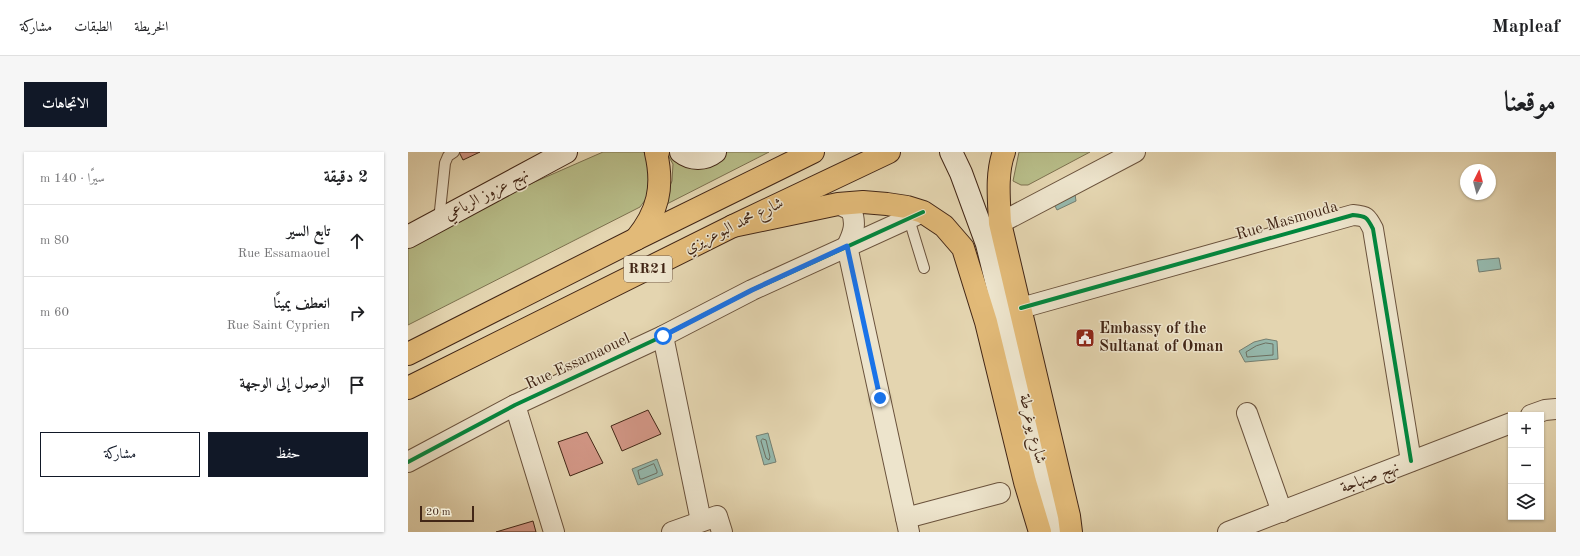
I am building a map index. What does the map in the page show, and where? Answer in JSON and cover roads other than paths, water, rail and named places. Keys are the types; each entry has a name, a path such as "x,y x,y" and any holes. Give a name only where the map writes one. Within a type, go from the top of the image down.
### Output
{"highway":[{"path":"636,239 651,217 656,205 660,179 656,152"},
{"name":"شارع محمد البوعزيزي","path":"408,354 813,152"},
{"name":"شارع محمد البوعزيزي","path":"408,388 733,226 889,152"},
{"path":"1004,152 1002,157 999,185 1000,223 1070,516 1071,532"},
{"path":"733,226 838,204 863,202 907,207 916,216 944,226 963,248 986,322 1025,482 1040,532"}],"main road":[{"name":"نهج عزوز الرباعي","path":"408,236 439,221 566,152"},
{"path":"681,152 690,157 698,158 706,157 715,152"},
{"name":"شارع يوغرطة","path":"951,152 961,173 987,244 1058,532"}],"street":[{"path":"1000,223 1135,152"},
{"path":"838,204 851,210 854,218 854,232 847,246 908,525 1000,492"},
{"name":"Rue Masmouda","path":"1021,308 1352,215 1363,216 1369,220 1373,229 1411,462"},
{"name":"Rue Essamaouel","path":"408,462 515,405 663,336 752,290 916,216"},
{"path":"663,336 713,523 672,532"},
{"path":"515,405 554,532"},
{"path":"1539,412 1556,409"},
{"path":"1247,413 1282,512"},
{"name":"نهج صنهاجة","path":"1229,532 1508,424"}],"lane":[{"path":"439,221 444,163 448,156 454,152"},
{"path":"916,216 924,268"}],"water":[{"path":"1075,194 1076,201 1057,210 1053,202"},
{"path":"1499,258 1501,269 1479,272 1477,260"},
{"path":"1266,339 1277,341 1278,359 1245,362 1239,351 1254,342"},
{"path":"768,433 776,462 764,465 756,436"},
{"path":"657,459 663,475 638,485 632,469"}],"place":[{"name":"Embassy of the Sultanat of Oman","path":"1085,338"}]}
